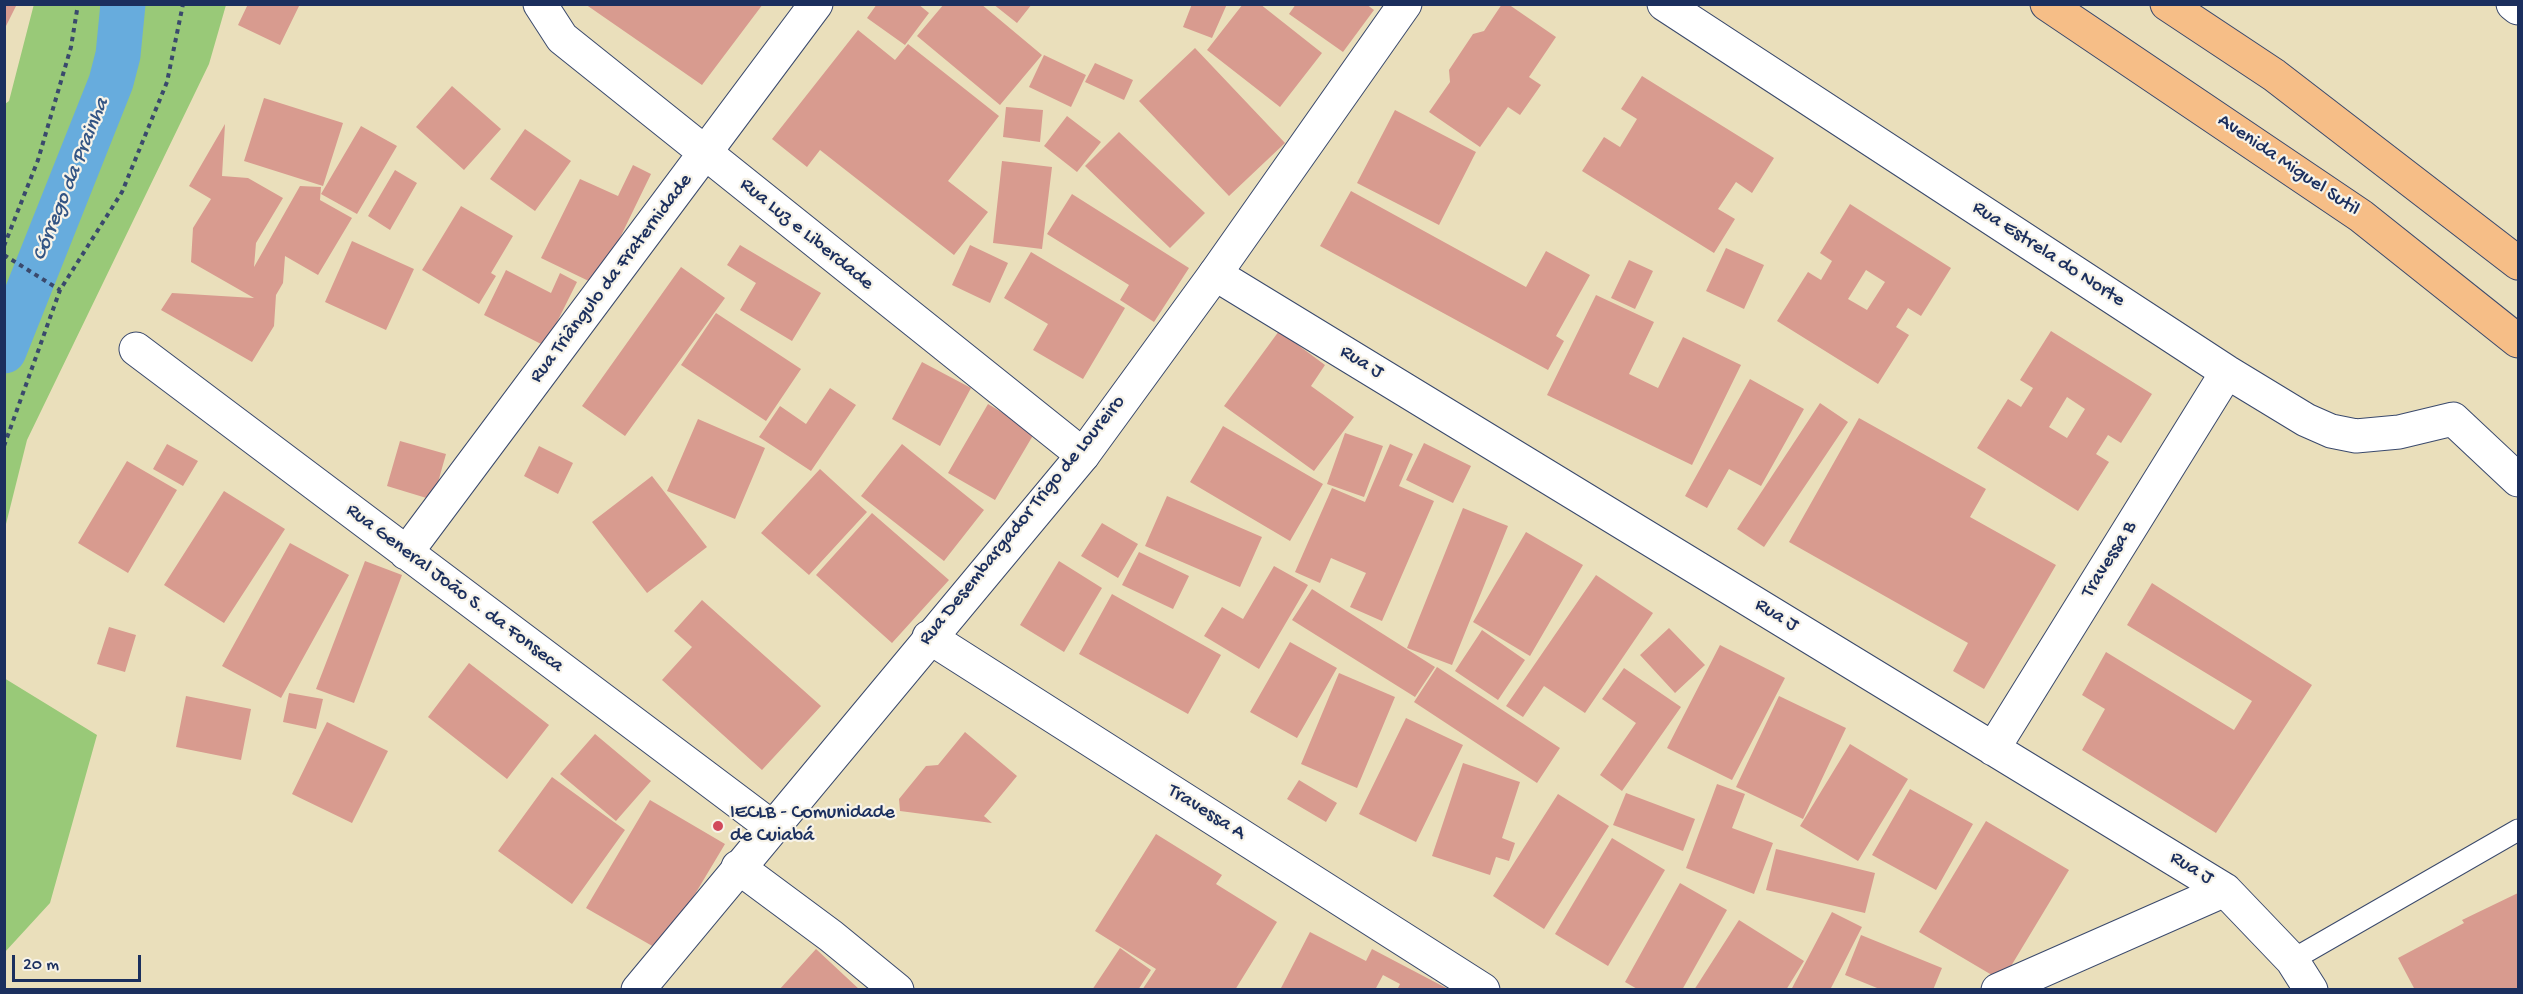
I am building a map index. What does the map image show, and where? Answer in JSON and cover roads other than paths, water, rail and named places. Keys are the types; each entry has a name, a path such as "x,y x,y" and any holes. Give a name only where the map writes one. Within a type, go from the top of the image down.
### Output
{"highway":[{"name":"Avenida Miguel Sutil","path":"2048,4 2361,216 2518,341"},
{"path":"2167,4 2274,75 2518,263"}],"street":[{"name":"Rua Luz e Liberdade","path":"540,4 562,38 1083,455"},
{"name":"Rua Triângulo da Fraternidade","path":"406,553 816,4"},
{"name":"Rua Desembargador Trigo de Loureiro","path":"638,990 929,637 1083,455 1215,274 1405,4"},
{"name":"Rua Estrela do Norte","path":"1664,4 2228,372 2306,420 2331,431 2356,436 2379,435 2453,419 2518,480"},
{"path":"2513,4 2518,8"},
{"name":"Rua J","path":"1215,274 2225,890 2292,960 2311,990"},
{"name":"Rua General João S. da Fonseca","path":"136,349 773,828"},
{"name":"Travessa B","path":"1993,749 2228,372"},
{"name":"Travessa A","path":"929,637 1483,990"},
{"path":"738,867 831,936 897,990"},
{"path":"1998,990 2225,890"}],"lane":[{"path":"2292,960 2518,830"}],"waterway":[{"name":"Córrego da Prainha","path":"4,351 111,82 118,55 123,4"}],"place":[{"name":"IECLB - Comunidade de Cuiabá","path":"718,826"}]}
